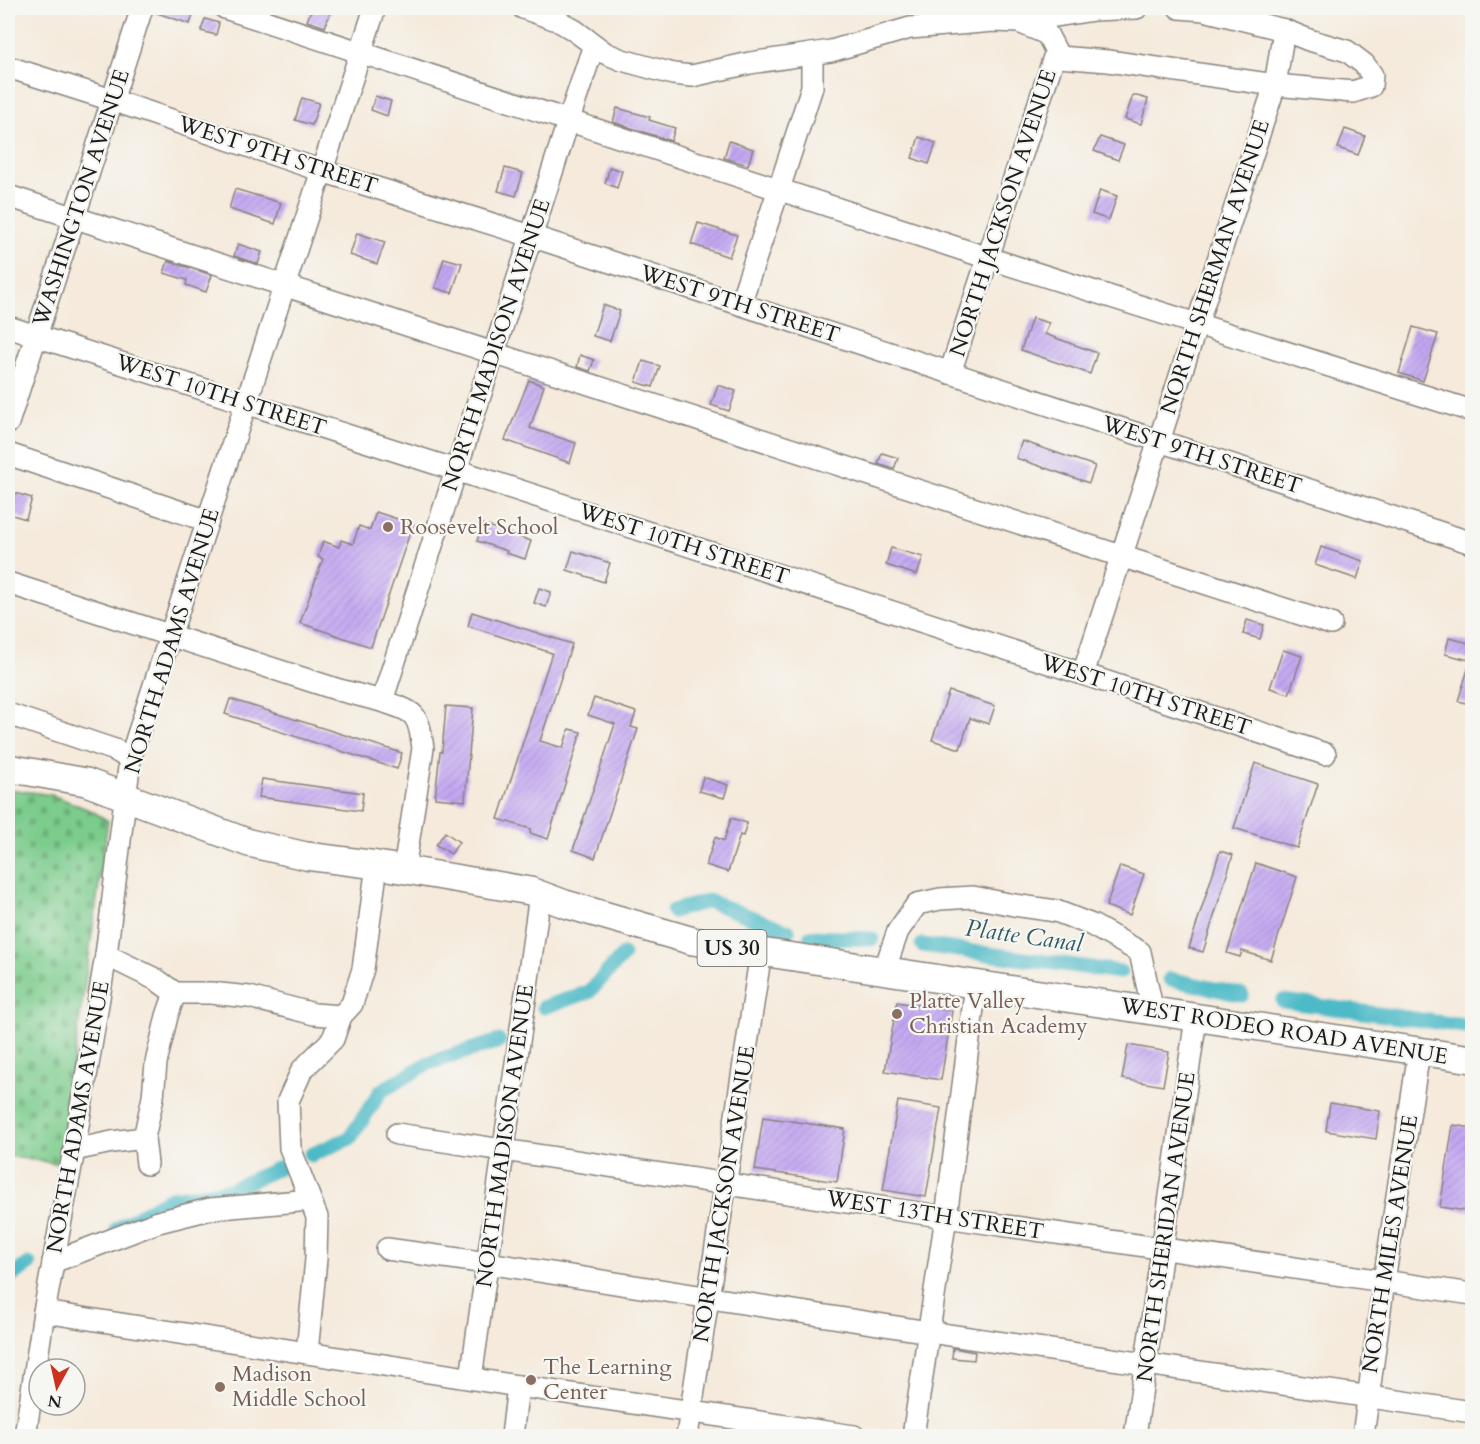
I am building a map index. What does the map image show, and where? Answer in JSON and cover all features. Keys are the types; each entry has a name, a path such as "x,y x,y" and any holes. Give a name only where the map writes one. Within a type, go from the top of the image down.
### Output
{"main road":[{"name":"WEST RODEO ROAD AVENUE","path":"8,768 86,782 249,843 306,856 377,865 530,891 565,904 693,941 1473,1059"}],"street":[{"name":"WASHINGTON AVENUE","path":"8,423 142,8"},
{"path":"225,8 988,258 1473,411"},
{"name":"NORTH ADAMS AVENUE","path":"26,1437 44,1312 74,1150 106,955 130,759 375,8"},
{"path":"523,8 557,20 605,52 622,60 673,74 692,76 750,63 831,51 910,28 994,21 1018,22 1094,10 1137,8"},
{"path":"1018,22 1047,34 1059,57 1108,61 1275,85 1353,92 1371,86 1372,75 1364,64 1347,51 1284,30 1204,10 1179,8"},
{"name":"NORTH SHERMAN AVENUE","path":"1083,674 1275,85 1284,30"},
{"name":"NORTH MADISON AVENUE","path":"382,701 594,45"},
{"path":"740,304 812,87 812,54"},
{"name":"NORTH JACKSON AVENUE","path":"950,373 1054,57 1059,57"},
{"name":"WEST 9TH STREET","path":"8,67 322,171 531,236 1473,543"},
{"path":"8,196 1331,624"},
{"name":"WEST 10TH STREET","path":"8,327 456,470 1325,754"},
{"path":"8,454 208,521"},
{"path":"8,583 339,690 392,704 413,715 420,728 423,748 404,870"},
{"path":"8,714 115,750 130,759"},
{"path":"308,1353 316,1260 317,1216 290,1148 288,1101 302,1070 333,1039 341,1016 352,1004 363,969 377,865"},
{"name":"NORTH MADISON AVENUE","path":"471,1378 540,895"},
{"path":"884,971 898,931 917,904 940,899 973,897 1056,911 1092,925 1140,952 1153,1011"},
{"name":"NORTH JACKSON AVENUE","path":"687,1437 761,952"},
{"path":"106,955 157,980 175,993 211,993 249,998 314,1014 341,1016"},
{"path":"913,1437 946,1217 976,985"},
{"path":"147,1164 144,1138 153,1097 156,1063 175,993"},
{"name":"NORTH SHERIDAN AVENUE","path":"1135,1437 1197,1018"},
{"name":"NORTH MILES AVENUE","path":"1363,1437 1419,1052"},
{"name":"WEST 13TH STREET","path":"398,1134 1473,1294"},
{"path":"74,1150 144,1138"},
{"path":"53,1262 158,1222 210,1209 310,1200"},
{"path":"387,1249 1473,1412"},
{"path":"44,1312 691,1412 801,1432 854,1437"},
{"path":"512,1437 518,1386"}],"green space":[{"path":"8,789 52,795 92,811 108,821 59,1164 8,1156"}],"building":[{"path":"154,8 195,8 190,24 154,12"},
{"path":"312,8 332,8 325,27 307,21"},
{"path":"205,19 219,23 216,35 201,31"},
{"path":"1133,95 1148,99 1141,124 1125,119"},
{"path":"375,96 391,101 387,116 371,110"},
{"path":"302,98 319,103 312,125 295,120"},
{"path":"617,108 650,117 649,120 675,128 671,141 613,122"},
{"path":"1345,129 1365,136 1358,155 1338,148"},
{"path":"919,137 936,143 929,164 912,158"},
{"path":"1100,137 1124,145 1118,160 1094,151"},
{"path":"729,141 753,149 748,165 724,158"},
{"path":"610,167 622,171 617,188 605,183"},
{"path":"505,168 523,173 516,196 498,191"},
{"path":"235,189 281,203 275,224 229,209"},
{"path":"1100,190 1117,196 1109,220 1092,214"},
{"path":"698,223 737,235 729,257 691,244"},
{"path":"357,233 385,242 377,264 350,255"},
{"path":"238,244 262,252 258,264 234,256"},
{"path":"444,258 462,263 452,293 435,288"},
{"path":"168,261 212,275 206,292 186,285 187,280 164,273"},
{"path":"603,305 620,311 610,341 593,336"},
{"path":"1032,318 1049,323 1045,334 1097,353 1090,374 1021,350"},
{"path":"1413,327 1438,334 1423,381 1399,373"},
{"path":"580,355 594,360 590,371 577,367"},
{"path":"643,361 660,366 653,387 636,382"},
{"path":"529,380 544,386 530,428 576,443 570,463 505,440"},
{"path":"718,385 736,391 729,411 711,405"},
{"path":"1022,441 1095,466 1089,483 1016,458"},
{"path":"882,453 898,458 894,469 878,464"},
{"path":"15,493 32,498 26,519 9,514"},
{"path":"376,512 413,524 371,647 300,623 323,559 318,557 323,541 339,547 341,540 353,544 359,526 370,530"},
{"path":"482,524 531,541 525,559 477,541"},
{"path":"1321,547 1363,561 1357,579 1315,565"},
{"path":"891,548 923,557 917,575 886,565"},
{"path":"573,551 610,563 604,582 567,570"},
{"path":"539,588 551,592 546,607 534,603"},
{"path":"472,612 572,644 540,741 563,748 569,729 581,732 548,839 530,833 531,829 498,819 552,653 468,626"},
{"path":"1247,620 1264,625 1260,639 1243,634"},
{"path":"1449,638 1473,644 1473,661 1445,654"},
{"path":"1283,650 1302,656 1289,694 1270,688"},
{"path":"1470,663 1473,663 1473,705 1458,701"},
{"path":"949,691 995,706 989,724 970,718 960,749 932,740"},
{"path":"594,698 636,712 631,727 638,729 595,858 573,850 615,724 588,715"},
{"path":"230,699 402,753 397,769 225,714"},
{"path":"446,706 473,708 465,801 435,798"},
{"path":"1255,763 1318,784 1297,848 1234,828"},
{"path":"703,777 728,785 724,798 699,791"},
{"path":"262,779 363,793 361,811 259,797"},
{"path":"731,818 747,823 743,836 740,835 728,872 706,865 715,837 724,841"},
{"path":"445,832 459,842 451,854 436,845"},
{"path":"1220,851 1233,855 1203,952 1189,948"},
{"path":"1256,863 1297,877 1271,960 1242,951 1240,957 1227,953"},
{"path":"1120,866 1144,874 1130,915 1106,906"},
{"path":"897,1002 952,1011 941,1080 885,1071"},
{"path":"1128,1045 1169,1052 1163,1086 1122,1079"},
{"path":"898,1101 941,1108 926,1197 883,1190"},
{"path":"1330,1103 1380,1111 1376,1139 1326,1131"},
{"path":"763,1117 845,1129 837,1182 755,1170"},
{"path":"1453,1125 1473,1128 1473,1212 1440,1207"},
{"path":"953,1348 975,1352 974,1360 952,1358"}],"waterway":[{"name":"Platte Canal","path":"673,911 708,901 788,931"},
{"path":"810,937 872,939"},
{"name":"Platte Canal","path":"922,945 1120,972"},
{"name":"Platte Canal","path":"544,1007 589,992 623,955"},
{"path":"1170,979 1242,995"},
{"name":"Platte Canal","path":"1283,1001 1472,1027"},
{"name":"Platte Canal","path":"311,1155 350,1138 381,1091 429,1063 499,1041"},
{"name":"Platte Canal","path":"117,1229 170,1198 230,1190 283,1166"},
{"name":"Platte Canal","path":"8,1278 29,1264"}],"place":[{"name":"Roosevelt School","path":"388,527"},
{"name":"Platte Valley Christian Academy","path":"897,1014"},
{"name":"The Learning Center","path":"531,1380"},
{"name":"Madison Middle School","path":"220,1387"}]}
